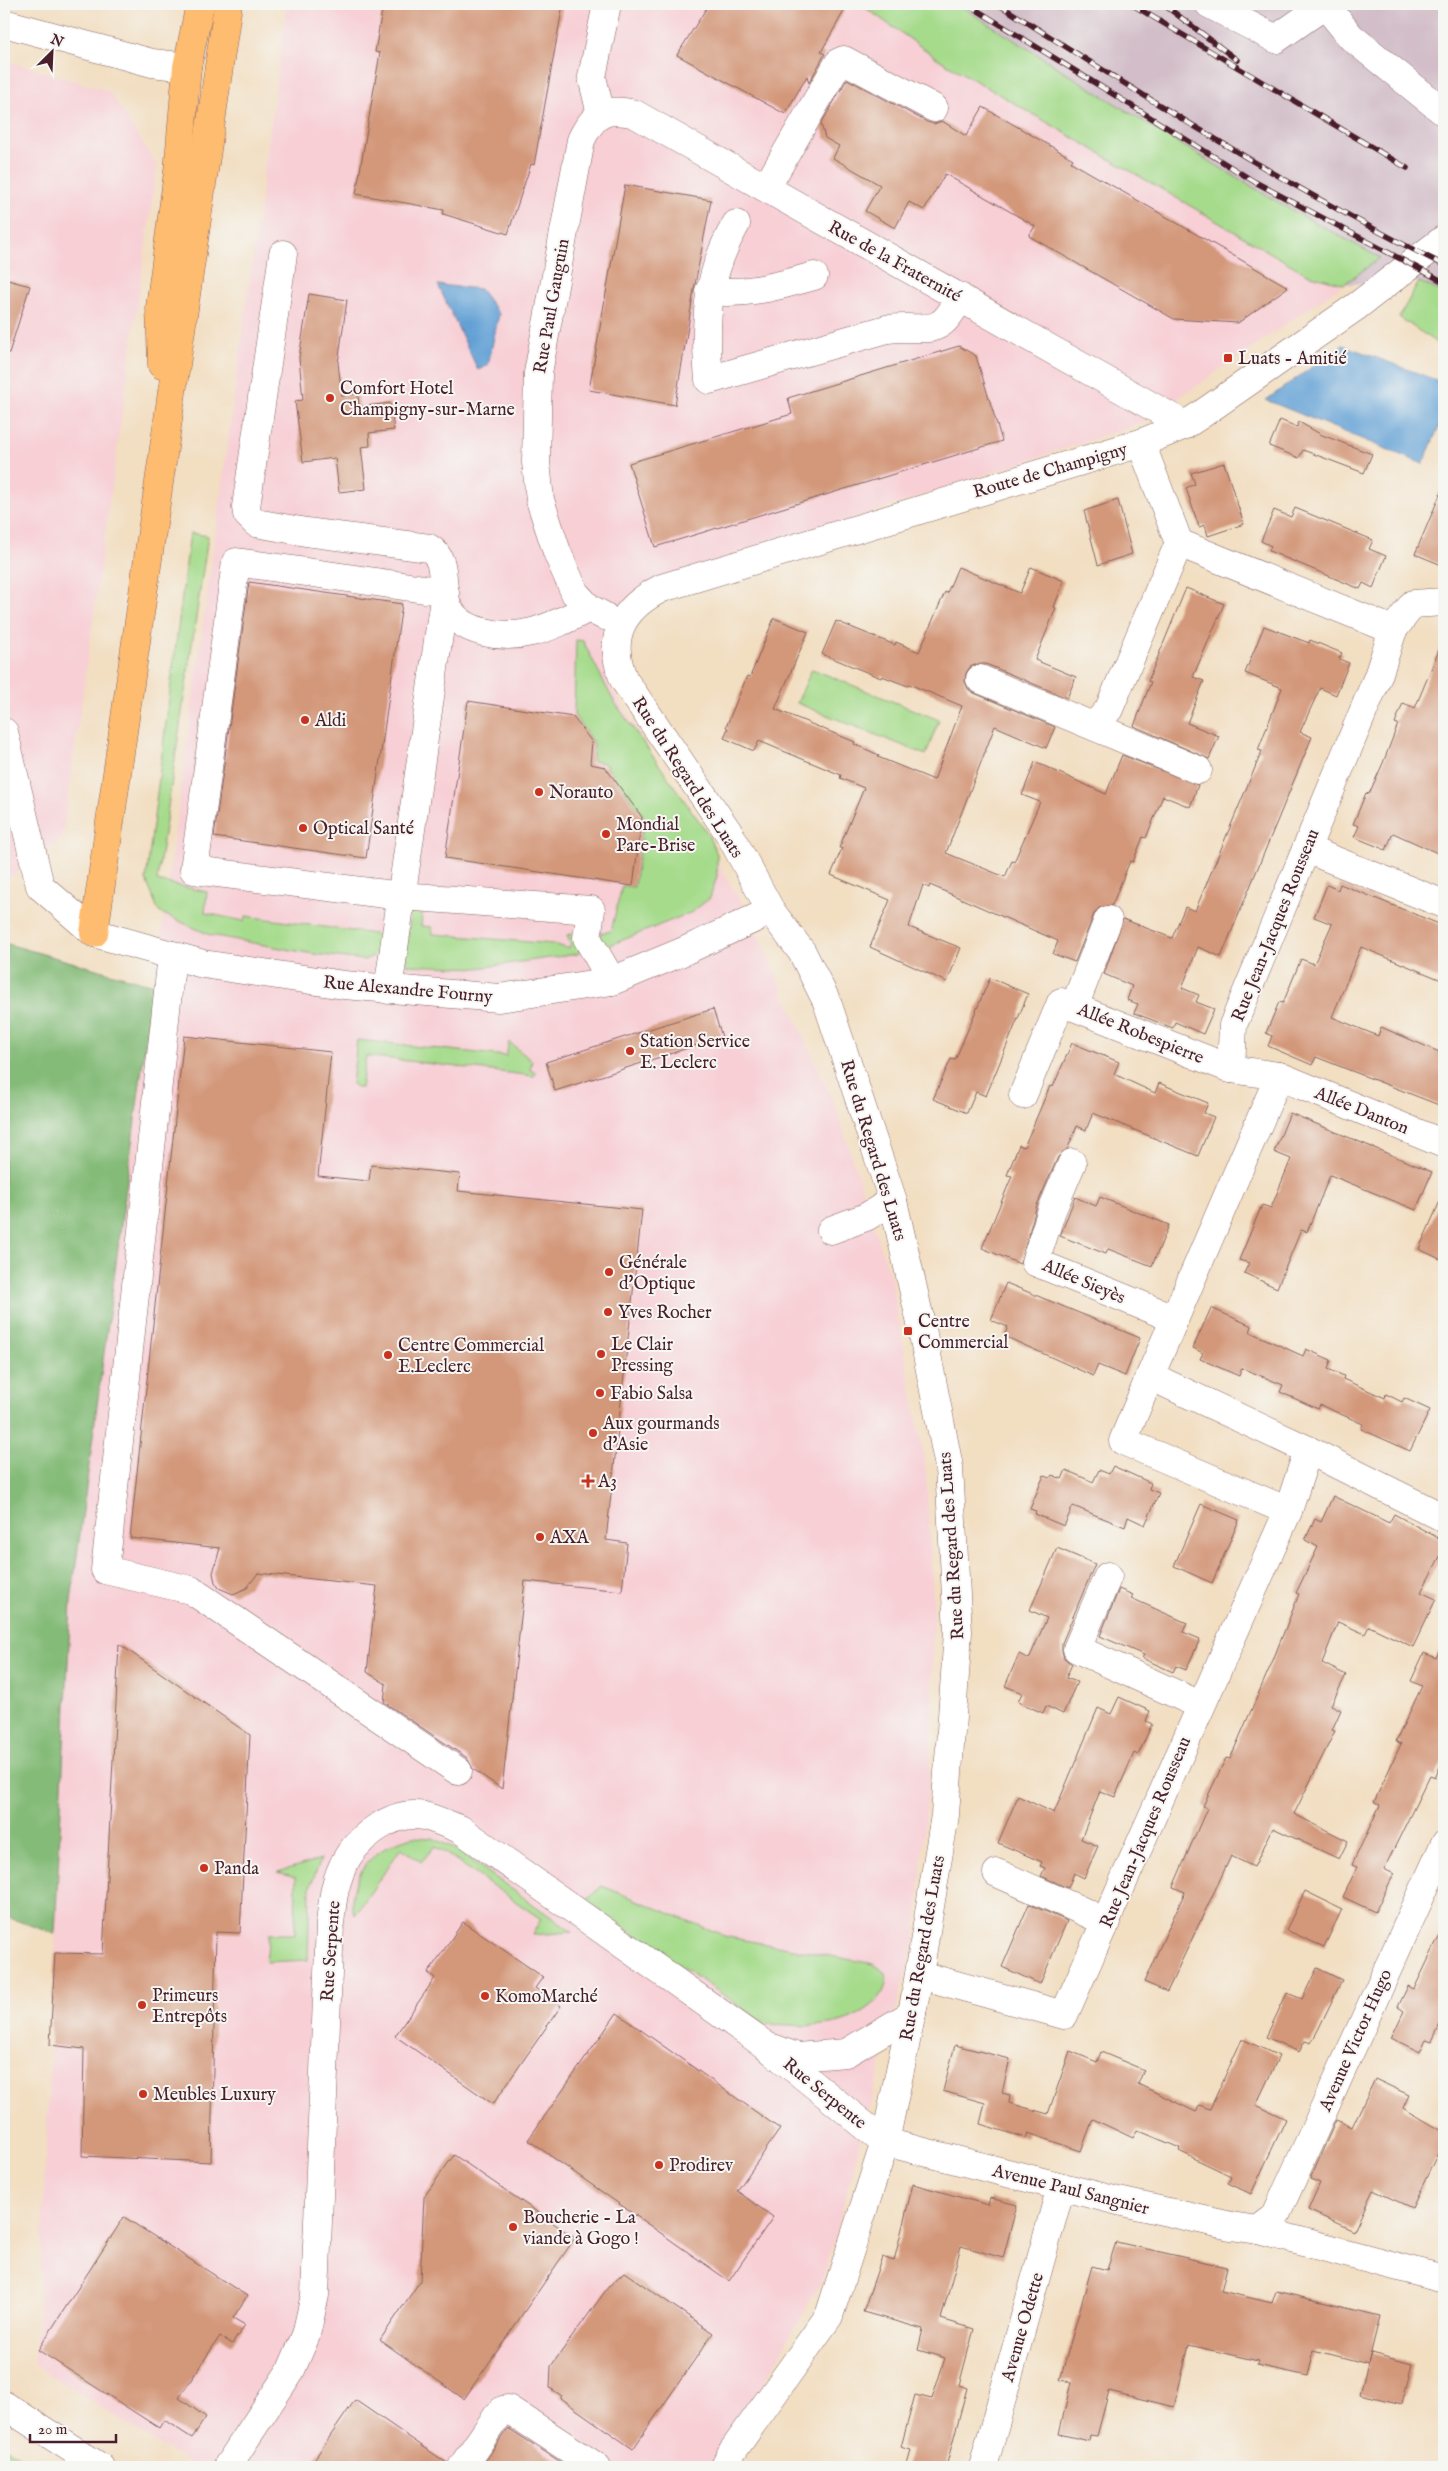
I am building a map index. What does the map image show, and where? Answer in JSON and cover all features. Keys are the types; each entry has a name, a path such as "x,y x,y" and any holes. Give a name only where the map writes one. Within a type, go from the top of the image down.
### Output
{"main road":[{"path":"180,325 184,235 204,66 200,4"},
{"path":"94,933 180,325 186,208 204,66 228,4"},
{"path":"165,431 160,307 186,208"}],"street":[{"path":"601,114 592,77 607,4"},
{"path":"1209,4 1276,39 1326,5 1351,37 1444,112"},
{"path":"4,23 145,62 204,66"},
{"path":"766,188 838,62 844,60 934,108"},
{"name":"Rue de la Fraternité","path":"601,114 617,110 635,114 1185,425"},
{"name":"Rue Paul Gauguin","path":"589,608 575,593 557,552 540,500 536,462 536,419 538,373 581,140 590,122 601,114"},
{"path":"736,224 721,252 709,291 707,354 709,380 887,329 903,327 927,329 942,325 950,317 960,297"},
{"name":"Route de Champigny","path":"621,624 637,604 662,588 1141,444 1185,425 1317,335 1444,239"},
{"path":"283,254 246,507 247,514 256,523 306,532 429,548 440,558 447,604 456,618 473,629 501,634 532,632 589,608 621,624"},
{"path":"709,291 732,294 758,292 814,276"},
{"path":"1094,726 1108,709 1179,543 1141,444"},
{"path":"1179,543 1393,630"},
{"path":"445,592 236,562 194,870 401,896 590,910 587,938 612,981"},
{"path":"388,990 445,592"},
{"name":"Rue Jean-Jacques Rousseau","path":"1231,1070 1234,1025 1378,676 1393,630 1413,604 1444,602"},
{"name":"Rue du Regard des Luats","path":"621,624 616,648 619,667 624,680 729,833 771,911 802,952 827,1002 893,1201 920,1319 949,1466 958,1632 945,1816 920,1975 885,2142 829,2316 732,2452 724,2467"},
{"path":"980,679 1198,770"},
{"path":"4,732 40,886 94,933"},
{"path":"1306,849 1444,904"},
{"name":"Rue Alexandre Fourny","path":"94,933 203,964 388,990 499,998 612,981 771,911"},
{"path":"1074,1007 1108,920"},
{"path":"172,955 105,1570 191,1590 458,1771"},
{"name":"Allée Robespierre","path":"1022,1095 1062,1002 1231,1070"},
{"path":"1231,1070 1279,1076 1173,1318 1123,1441 1288,1511"},
{"name":"Allée Danton","path":"1279,1076 1444,1144"},
{"name":"Allée Sieyès","path":"1072,1163 1052,1210 1035,1262 1173,1318"},
{"path":"831,1230 866,1217 893,1201"},
{"path":"1150,1376 1308,1450 1444,1518"},
{"name":"Rue Jean-Jacques Rousseau","path":"920,1975 1064,2015 1107,1922 1200,1705 1288,1511 1308,1450"},
{"path":"1108,1576 1077,1649 1200,1705"},
{"name":"Rue Serpente","path":"227,2467 291,2370 306,2335 315,2294 331,1916 334,1894 342,1866 367,1833 394,1818 422,1816 460,1829 765,2045 885,2142"},
{"name":"Avenue Victor Hugo","path":"1258,2230 1275,2217 1444,1845"},
{"path":"997,1872 1107,1922"},
{"name":"Rue Serpente","path":"765,2045 797,2057 846,2053 912,2014"},
{"name":"Avenue Paul Sangnier","path":"885,2142 1061,2187 1231,2226 1258,2230 1444,2279"},
{"name":"Avenue Odette","path":"983,2467 1061,2187"},
{"path":"4,2405 100,2467"},
{"path":"462,2467 497,2416 503,2410 508,2409 597,2467"}],"shaded area":[{"path":"287,4 860,4 940,60 1307,274 1344,284 1144,422 635,591 608,682 749,915 836,1108 891,1279 926,1470 933,1597 932,1740 915,1938 824,2276 717,2467 195,2467 33,2364 38,2320 71,1601"},
{"path":"860,4 1444,4 1444,348 1399,317 1419,282 1344,284 1307,274 940,60"},
{"path":"4,60 109,91 157,165 62,839 6,880 4,894"}],"green space":[{"path":"860,4 957,4 1157,130 1281,204 1380,258 1344,284 1307,274 940,60"},
{"path":"1419,282 1444,293 1444,348 1399,317"},
{"path":"190,533 208,536 157,881 207,892 205,913 244,921 246,916 381,935 378,954 364,960 313,954 210,935 159,912 146,880"},
{"path":"576,640 583,641 613,700 706,831 717,854 717,876 710,898 692,912 603,948 600,933 611,931 622,886 634,887 644,817 604,763 592,761 594,744 574,715"},
{"path":"812,669 939,720 926,755 797,703"},
{"path":"423,902 421,926 432,927 433,934 553,944 567,948 571,946 567,935 572,934 580,950 578,954 478,968 408,965 405,958 411,910"},
{"path":"4,943 153,985 71,1601 55,1934 4,1916"},
{"path":"357,1040 506,1056 509,1042 532,1061 530,1070 536,1073 534,1076 366,1056 361,1088 357,1088 352,1084"},
{"path":"412,1837 432,1838 454,1848 572,1932 532,1935 541,1919 435,1846 421,1862 401,1848 355,1915 352,1908 352,1899 357,1879 362,1870 383,1849"},
{"path":"321,1859 310,1887 308,1960 266,1962 269,1934 295,1934 296,1877 278,1872"},
{"path":"602,1886 728,1937 874,1964 886,1973 885,1987 881,1995 871,2006 846,2020 808,2026 766,2024 585,1901"},
{"path":"4,2447 36,2467 4,2467"}],"water":[{"path":"438,285 480,289 499,314 488,365 478,370"},
{"path":"1343,345 1444,383 1444,415 1423,464 1266,400"}],"building":[{"path":"383,4 563,4 534,165 531,164 508,234 443,214 444,210 356,194 380,53 375,52"},
{"path":"709,4 848,4 821,52 825,54 809,83 807,76 785,114 677,55"},
{"path":"847,79 927,122 934,124 942,121 966,136 983,107 1073,159 1071,162 1288,287 1238,323 1174,319 1029,236 1035,226 945,174 924,210 909,202 895,228 865,211 880,185 833,158 839,146 825,138 821,124"},
{"path":"625,185 711,200 675,405 589,390"},
{"path":"4,279 30,286 9,353 4,353"},
{"name":"Comfort Hotel Champigny-sur-Marne","path":"309,294 347,300 338,363 342,396 358,394 359,407 390,403 394,430 369,433 370,446 361,447 366,489 339,492 335,458 303,462 295,401 303,400 299,358"},
{"path":"959,346 976,356 1002,441 655,547 629,463 792,414 788,398"},
{"path":"1280,420 1297,427 1299,422 1322,435 1372,454 1364,473 1303,450 1299,458 1269,446"},
{"path":"1224,463 1244,524 1208,536 1205,525 1199,527 1186,488 1195,484 1191,473"},
{"path":"1444,485 1444,566 1415,554"},
{"path":"1118,500 1132,554 1098,565 1084,511"},
{"path":"1295,508 1373,540 1369,549 1386,556 1373,588 1363,583 1360,589 1269,551 1271,546 1261,541 1274,510 1291,517"},
{"path":"958,567 1020,593 1031,567 1064,581 1054,607 1056,608 1035,660 1076,677 1067,698 986,664 970,667 966,673 965,681 968,689 1055,727 1046,748 995,726 946,853 1005,877 1012,861 1014,862 1040,802 1022,795 1035,762 1106,794 1122,755 1198,785 1190,807 1163,796 1146,838 1143,837 1133,862 1130,861 1112,905 1099,908 1094,914 1075,962 1053,954 1058,941 930,885 929,888 923,885 909,927 961,948 947,982 870,947 890,900 831,875 842,848 839,848 864,788 840,778 841,775 759,741 754,751 724,738 728,728 726,727 747,676 750,677 774,618 808,632 775,709 855,742 854,744 879,755 878,757 934,780 962,706 909,684 908,686 882,676 881,678 822,654 836,621 895,645 896,642 919,652"},
{"name":"Aldi","path":"249,582 402,604 366,858 214,837"},
{"path":"1186,588 1224,604 1193,677 1204,681 1187,723 1219,736 1209,759 1134,726 1151,682 1148,681"},
{"path":"1264,626 1309,643 1310,640 1342,653 1339,659 1349,663 1336,695 1320,688 1300,732 1312,737 1221,957 1198,947 1182,988 1199,995 1196,1002 1214,1009 1203,1034 1175,1022 1173,1028 1134,1013 1138,1004 1127,1000 1132,986 1104,974 1123,919 1172,938 1185,907 1195,911 1262,751 1258,750 1282,688 1245,673"},
{"path":"1444,638 1444,856 1393,833 1386,850 1354,837 1359,826 1353,824 1366,793 1369,794 1383,763 1398,724 1395,723 1403,703 1415,708"},
{"name":"Norauto","path":"468,701 573,717 592,742 590,764 605,767 642,817 633,886 445,858"},
{"path":"1340,884 1444,926 1444,981 1361,947 1332,1017 1378,1036 1381,1027 1444,1054 1444,1107 1316,1057 1312,1065 1268,1046 1272,1036 1266,1033 1279,1002 1283,1003 1301,959 1314,964 1332,924 1314,917 1327,885 1338,890"},
{"path":"990,978 1028,994 986,1096 976,1092 967,1113 933,1099 951,1059 955,1060"},
{"name":"Station Service E. Leclerc","path":"713,1009 722,1037 555,1091 546,1062"},
{"name":"Centre Commercial E.Leclerc","path":"184,1036 331,1052 318,1176 369,1181 371,1165 460,1174 458,1191 642,1210 606,1540 627,1543 622,1591 525,1581 502,1789 473,1769 467,1758 384,1702 386,1684 367,1672 377,1586 258,1573 247,1588 233,1594 219,1588 215,1582 213,1573 220,1548 130,1538"},
{"path":"1072,1043 1119,1062 1114,1074 1155,1093 1159,1083 1208,1103 1204,1113 1214,1117 1198,1156 1093,1113 1086,1130 1077,1126 1068,1148 1058,1157 1037,1205 1020,1264 982,1248 1012,1176 1007,1175 1019,1145 1024,1147 1050,1086 1053,1087"},
{"path":"1290,1113 1432,1172 1416,1210 1330,1175 1307,1232 1301,1230 1277,1288 1244,1273 1249,1263 1239,1260 1262,1205 1271,1208 1291,1159 1274,1152"},
{"path":"1444,1192 1444,1261 1419,1249"},
{"path":"1075,1197 1096,1206 1100,1197 1169,1225 1152,1266 1108,1249 1106,1254 1060,1236"},
{"path":"1006,1283 1140,1338 1125,1376 1098,1365 1093,1376 1004,1336 1008,1327 991,1320"},
{"path":"1211,1308 1252,1326 1250,1332 1303,1356 1306,1349 1331,1360 1328,1369 1344,1376 1343,1379 1385,1398 1386,1394 1402,1402 1404,1398 1430,1410 1410,1451 1361,1429 1363,1424 1320,1405 1318,1409 1280,1392 1283,1385 1242,1368 1239,1376 1200,1359 1203,1353 1193,1348"},
{"path":"1113,1466 1151,1483 1149,1489 1159,1493 1145,1525 1128,1517 1125,1527 1073,1506 1064,1526 1035,1514 1036,1511 1030,1509 1044,1475 1050,1478 1052,1475 1062,1479 1066,1470 1093,1482 1099,1470 1109,1474"},
{"path":"1333,1496 1389,1523 1394,1514 1444,1541 1444,1549 1421,1592 1436,1599 1413,1647 1369,1626 1365,1634 1338,1622 1322,1663 1346,1675 1331,1705 1341,1710 1332,1730 1335,1731 1294,1814 1348,1841 1339,1859 1273,1828 1254,1867 1231,1856 1167,1992 1144,1982 1185,1892 1173,1887 1207,1808 1203,1806 1226,1758 1230,1759 1273,1660 1299,1594 1296,1593 1318,1547 1305,1540 1315,1519 1321,1522"},
{"path":"1201,1504 1239,1520 1212,1583 1174,1566"},
{"path":"1057,1548 1095,1564 1062,1643 1064,1658 1072,1664 1066,1678 1077,1682 1063,1714 1046,1706 1043,1713 1018,1702 1022,1693 1005,1686 1019,1654 1029,1659 1047,1618 1030,1610"},
{"path":"1119,1589 1133,1595 1131,1598 1187,1623 1183,1632 1200,1639 1186,1670 1176,1666 1173,1672 1142,1658 1144,1655 1100,1636"},
{"path":"1444,1640 1444,1758 1435,1777 1430,1775 1384,1869 1394,1874 1375,1912 1343,1897 1357,1867 1352,1865 1380,1805 1374,1802 1401,1744 1396,1741 1422,1686 1411,1681 1424,1653 1436,1658"},
{"path":"119,1644 250,1735 240,1933 216,1932 211,2162 82,2156 84,2049 50,2045 55,1953 103,1954"},
{"path":"1119,1697 1150,1711 1146,1721 1152,1724 1138,1755 1134,1753 1115,1797 1100,1791 1081,1839 1098,1846 1084,1878 1074,1873 1068,1888 1041,1876 1045,1868 1040,1866 1042,1862 998,1843 1018,1796 1054,1813 1098,1708 1111,1714"},
{"path":"1305,1891 1342,1909 1324,1947 1286,1930"},
{"path":"1029,1904 1067,1921 1040,1984 1002,1967"},
{"path":"463,1922 543,1977 535,1988 561,2006 493,2104 395,2036 435,1978 428,1973"},
{"path":"1444,1927 1444,2016 1432,2041 1426,2039 1420,2052 1391,2038 1404,2011 1398,2007 1408,1986 1414,1989"},
{"path":"1317,1968 1342,1980 1311,2043 1305,2041 1299,2052 1266,2037 1287,1993 1302,1999"},
{"name":"Prodirev","path":"617,2013 780,2129 737,2191 773,2217 729,2281 528,2140"},
{"path":"1242,2039 1279,2056 1256,2105 1286,2119 1251,2194 1228,2183 1231,2176 1179,2151 1180,2148 1137,2130 1133,2138 1093,2119 1081,2151 1028,2133 1026,2138 980,2124 985,2103 943,2091 955,2045 1010,2059 1002,2093 1010,2095 1009,2103 1048,2114 1070,2051 1097,2062 1101,2052 1144,2070 1138,2084 1196,2112 1199,2105 1210,2109"},
{"path":"1375,2079 1409,2095 1403,2108 1444,2132 1444,2140 1412,2208 1373,2190 1354,2231 1308,2210 1320,2183 1310,2179 1336,2120 1352,2127"},
{"path":"454,2155 575,2238 464,2399 380,2340 420,2281 424,2197"},
{"path":"913,2184 988,2205 990,2198 1017,2205 1003,2258 961,2246 941,2319 974,2329 959,2385 967,2388 946,2467 906,2467 911,2450 901,2447 915,2395 932,2399 945,2358 918,2350 923,2329 863,2312 882,2257 894,2261"},
{"path":"124,2217 247,2296 233,2318 245,2325 232,2344 220,2336 179,2398 206,2417 192,2438 164,2420 159,2428 38,2350"},
{"path":"1116,2242 1227,2267 1221,2291 1272,2303 1276,2291 1380,2316 1368,2364 1314,2350 1308,2376 1257,2365 1258,2361 1189,2345 1174,2407 1109,2391 1097,2436 1090,2435 1089,2441 1059,2434 1071,2382 1060,2380 1092,2266 1107,2270"},
{"path":"624,2272 713,2333 633,2449 560,2398 562,2396 550,2388 551,2366 609,2286"},
{"path":"1371,2353 1412,2364 1402,2404 1360,2394"},
{"path":"355,2400 447,2463 447,2467 309,2467"},
{"path":"508,2428 553,2457 568,2467 481,2467"}],"railway":[{"path":"967,4 1255,182 1444,282"},
{"path":"998,4 1162,107 1273,173 1329,205 1444,265"},
{"path":"1131,4 1407,168"},
{"path":"1163,4 1237,60"}],"place":[{"name":"Luats - Amitié","path":"1228,358"},
{"name":"Comfort Hotel Champigny-sur-Marne","path":"330,398"},
{"name":"Aldi","path":"305,720"},
{"name":"Norauto","path":"539,792"},
{"name":"Optical Santé","path":"303,828"},
{"name":"Mondial Pare-Brise","path":"606,834"},
{"name":"Station Service E. Leclerc","path":"630,1051"},
{"name":"Générale d'Optique","path":"609,1272"},
{"name":"Yves Rocher","path":"608,1312"},
{"name":"Centre Commercial","path":"908,1331"},
{"name":"Le Clair Pressing","path":"601,1354"},
{"name":"Centre Commercial E.Leclerc","path":"388,1355"},
{"name":"Fabio Salsa","path":"600,1393"},
{"name":"Aux gourmands d'Asie","path":"593,1433"},
{"name":"A3","path":"588,1481"},
{"name":"AXA","path":"540,1537"},
{"name":"Panda","path":"204,1868"},
{"name":"KomoMarché","path":"485,1996"},
{"name":"Primeurs Entrepôts","path":"142,2005"},
{"name":"Meubles Luxury","path":"143,2094"},
{"name":"Prodirev","path":"659,2165"},
{"name":"Boucherie - La viande à Gogo !","path":"513,2227"}]}
